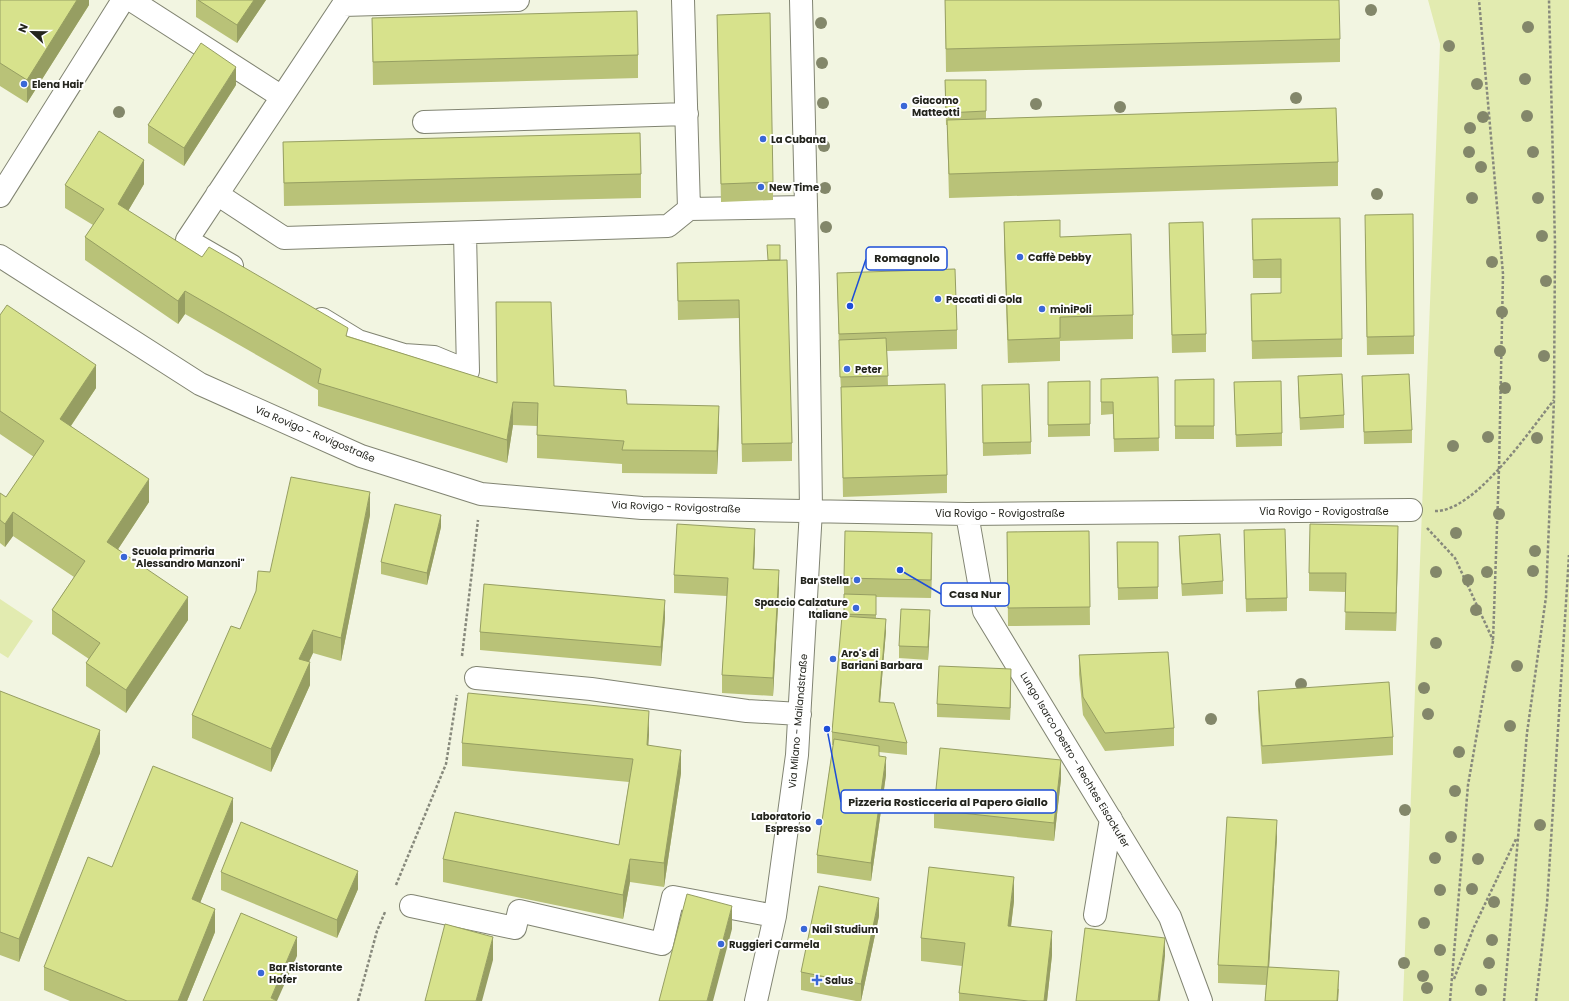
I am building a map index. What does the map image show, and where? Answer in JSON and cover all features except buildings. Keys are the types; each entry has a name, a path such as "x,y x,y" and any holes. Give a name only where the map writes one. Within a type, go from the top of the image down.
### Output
{"street":[{"path":"0,196 124,0"},
{"path":"131,0 282,97"},
{"path":"249,276 187,240 343,5 518,0"},
{"path":"683,0 689,208"},
{"name":"Via Milano - Mailandstraße","path":"756,1001 775,916 797,755 811,510 801,0"},
{"path":"424,122 687,114"},
{"path":"217,194 284,238 668,226 689,208 806,207"},
{"path":"303,308 358,341 404,355 434,357 468,371 465,233"},
{"name":"Via Rovigo - Rovigostraße","path":"0,256 200,384 361,456 481,494 642,508 967,514 1411,510"},
{"name":"Lungo Isarco Destro - Rechtes Eisackufer","path":"967,514 984,611 1170,917 1201,1001"},
{"path":"476,678 591,689 747,711 800,714"},
{"path":"1095,915 1111,820"},
{"path":"412,906 515,928 519,911 662,944 673,897 775,916"}],"path":[{"path":"1450,1001 1468,785 1493,641 1499,469 1503,274 1479,0"},
{"path":"1504,1001 1526,733 1546,598 1554,400 1555,244 1549,0"},
{"path":"1411,510 1446,511 1473,495 1499,469 1554,400"},
{"path":"462,662 481,494"},
{"path":"1411,510 1455,558 1493,641"},
{"path":"1536,1001 1546,904 1569,555"},
{"path":"395,887 446,764 457,692"},
{"path":"1452,981 1474,926 1517,837"},
{"path":"358,1001 377,931 386,909"}],"green space":[{"path":"1428,0 1569,0 1569,1001 1403,1001 1440,44"},
{"path":"0,599 33,621 8,658 0,653"}],"place":[{"name":"Elena Hair","path":"24,84"},
{"name":"Giacomo Matteotti","path":"904,106"},
{"name":"La Cubana","path":"763,139"},
{"name":"New Time","path":"761,187"},
{"name":"Caffè Debby","path":"1020,257"},
{"name":"Peccati di Gola","path":"938,299"},
{"name":"Romagnolo","path":"850,306"},
{"name":"miniPoli","path":"1042,309"},
{"name":"Peter","path":"847,369"},
{"name":"Scuola primaria \"Alessandro Manzoni\"","path":"124,557"},
{"name":"Casa Nur","path":"900,570"},
{"name":"Bar Stella","path":"857,580"},
{"name":"Spaccio Calzature Italiane","path":"856,608"},
{"name":"Aro's di Bariani Barbara","path":"833,659"},
{"name":"Pizzeria Rosticceria al Papero Giallo","path":"827,729"},
{"name":"Laboratorio Espresso","path":"819,822"},
{"name":"Nail Studium","path":"804,929"},
{"name":"Ruggieri Carmela","path":"721,944"},
{"name":"Bar Ristorante Hofer","path":"261,973"},
{"name":"Salus","path":"817,980"}]}
